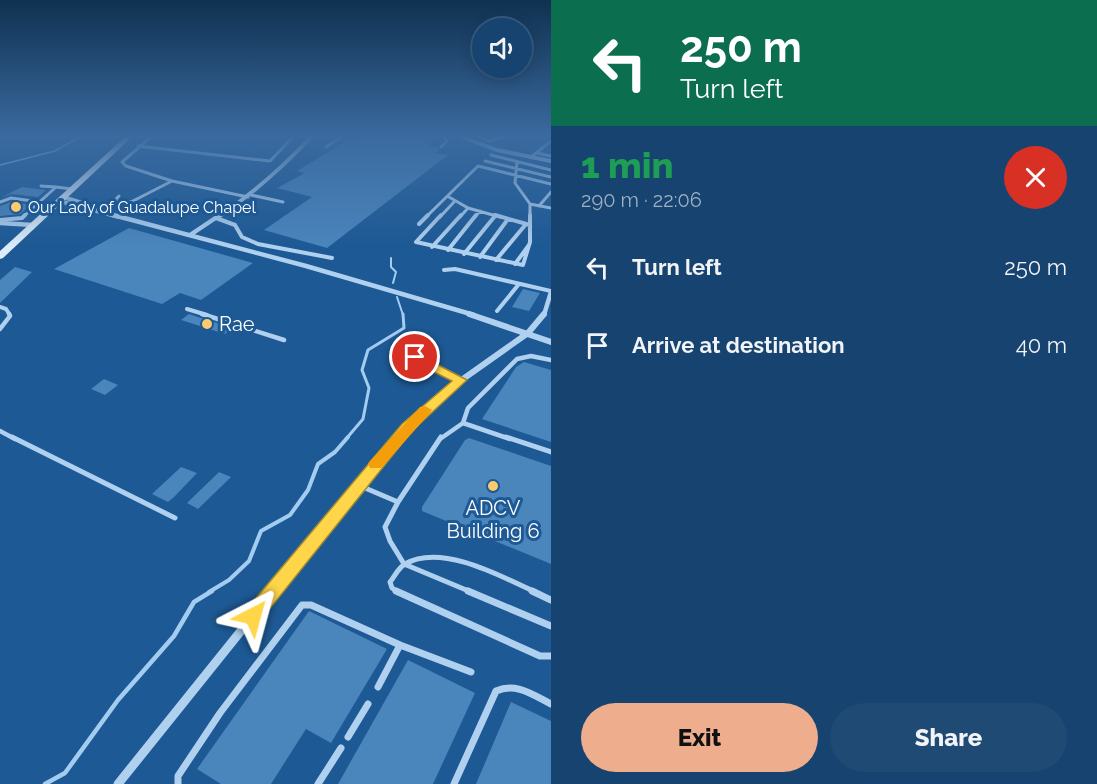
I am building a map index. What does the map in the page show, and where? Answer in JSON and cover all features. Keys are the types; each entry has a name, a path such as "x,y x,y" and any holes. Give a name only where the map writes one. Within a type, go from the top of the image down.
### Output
{"main road":[{"path":"0,256 89,174"}],"street":[{"path":"190,235 249,196 276,174"},
{"path":"61,199 420,299 551,342"},
{"path":"0,222 33,225"},
{"path":"118,784 407,427 460,380 528,333 543,317 551,292"}],"lane":[{"path":"147,174 172,182 283,202"},
{"path":"419,224 470,174"},
{"path":"507,174 551,184"},
{"path":"536,174 551,177"},
{"path":"454,202 415,241 418,244 515,264 525,264 530,242 528,224 530,204 515,183 516,176"},
{"path":"119,196 114,201 131,202 172,182"},
{"path":"41,186 72,189"},
{"path":"0,222 22,218 56,187"},
{"path":"539,206 551,192"},
{"path":"449,196 454,202 468,208 528,224"},
{"path":"0,202 9,198 40,202"},
{"path":"530,204 551,208"},
{"path":"432,247 468,208"},
{"path":"448,250 480,212"},
{"path":"464,254 495,216"},
{"path":"216,218 235,225 246,240 292,252 332,258"},
{"path":"480,257 508,219"},
{"path":"496,260 528,224"},
{"path":"515,264 530,242"},
{"path":"444,270 455,269 551,292"},
{"path":"497,311 519,284"},
{"path":"0,307 6,309 10,316 0,329"},
{"path":"187,309 284,340"},
{"path":"551,360 531,356 517,359 468,408 464,423 442,436 398,502 385,527 390,541 404,564 551,626"},
{"path":"415,357 460,380"},
{"path":"464,423 551,453"},
{"path":"0,431 175,518"},
{"path":"358,485 398,502"},
{"path":"551,600 455,560 435,556 404,564 390,582 394,591 540,656 551,656"},
{"path":"178,784 178,776 220,713 299,607 311,605 400,645 471,672"},
{"path":"378,687 400,645"},
{"path":"454,784 496,690 507,686 516,688 551,704"},
{"path":"348,737 368,704"},
{"path":"318,784 341,748"}],"building":[{"path":"304,174 424,174 327,248 264,230 312,197 277,188"},
{"path":"22,187 46,190 38,197 11,194 0,198"},
{"name":"Our Lady of Guadalupe Chapel","path":"11,202 31,205 20,214 0,216 0,206"},
{"path":"129,228 253,263 201,300 180,293 162,304 54,269"},
{"path":"15,267 32,272 0,303 0,280"},
{"path":"523,289 540,293 529,311 512,307"},
{"name":"Rae","path":"189,314 233,328 225,334 181,320"},
{"path":"413,341 422,346 402,357 393,353"},
{"path":"524,362 551,370 551,442 482,419 516,367"},
{"path":"104,379 118,385 105,395 91,389"},
{"name":"ADCV Building 6","path":"469,438 551,466 551,564 422,511 422,507 465,440"},
{"path":"181,467 197,473 174,497 168,502 152,494"},
{"path":"219,472 231,477 198,509 187,503"},
{"path":"309,611 387,649 331,743 306,729 271,784 221,784 197,769"},
{"path":"408,660 475,693 433,784 338,784"},
{"path":"511,702 551,721 551,784 476,784"}],"waterway":[{"path":"391,258 391,267 396,272 393,283"},
{"path":"397,297 403,315"},
{"path":"346,439 363,419 369,388 362,370 368,350 404,328 403,314"},
{"path":"209,592 229,580 249,561 261,531 290,515 308,490 318,464 335,452 348,437"},
{"path":"45,784 65,773 118,700 174,636 194,602 212,591"}],"slow traffic":[{"path":"375,464 425,410"}],"place":[{"name":"Our Lady of Guadalupe Chapel","path":"16,207"},
{"name":"Rae","path":"207,324"},
{"name":"ADCV Building 6","path":"493,486"}],"route":[{"path":"253,616 407,427 460,380 415,357"}]}
